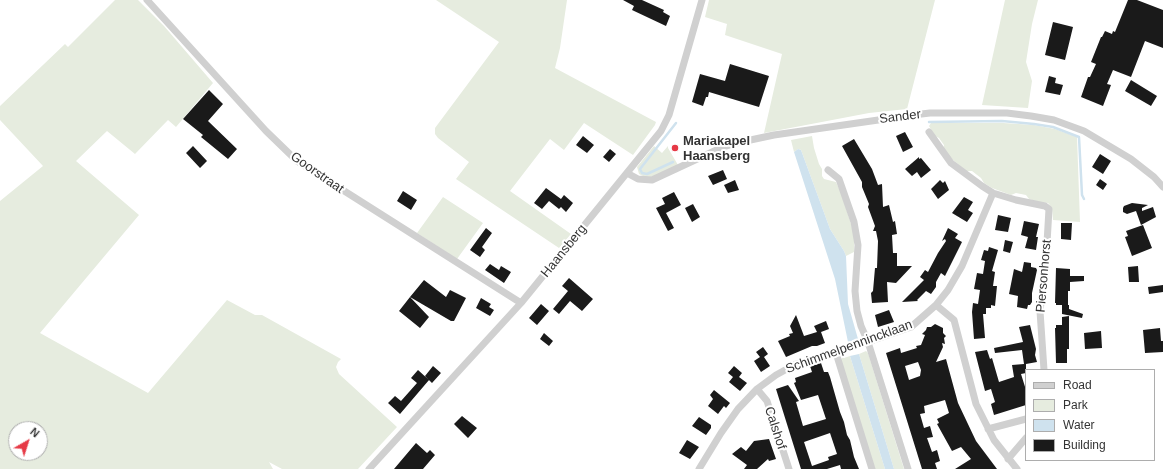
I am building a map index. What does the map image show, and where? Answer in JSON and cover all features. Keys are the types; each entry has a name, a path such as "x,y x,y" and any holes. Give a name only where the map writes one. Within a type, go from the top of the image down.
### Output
{"street":[{"name":"Goorstraat","path":"147,0 266,131 297,161 521,303"},
{"name":"Haansberg","path":"369,469 521,303 661,131 667,120 702,0"},
{"name":"Sander","path":"627,173 638,179 652,180 723,147 781,134 930,113 1007,113 1054,120 1084,131 1131,159 1154,177 1163,187"},
{"path":"929,132 951,163 993,193"},
{"path":"828,170 839,179 857,233 858,245 855,297 861,326 868,342 908,469"},
{"name":"Piersonhorst","path":"993,193 1047,207 1049,210 1046,260 1040,311 1044,369"},
{"name":"Schimmelpennincklaan","path":"699,469 730,420 747,398 776,374 796,364 836,353 911,327 936,305 948,290 962,266 993,193"},
{"path":"936,305 954,320 976,404 994,440 1017,469"},
{"path":"836,353 872,469"},
{"name":"Calshof","path":"757,389 767,401 789,469"},
{"path":"988,429 1025,419"},
{"path":"1008,459 1025,439"}],"green space":[{"path":"115,0 138,0 164,26 213,83 176,127 168,120 135,154 107,131 76,161 139,215 40,333 148,393 227,300 255,315 262,315 341,359 336,367 339,374 397,427 358,469 282,469 269,462 273,469 0,469 0,201 43,166 0,120 0,106 65,44 68,47"},
{"path":"436,0 567,0 560,48 555,68 656,122 633,155 584,123 564,150 550,139 510,191 571,234 559,248 456,179 469,162 438,138 435,134 435,128 499,42"},
{"path":"709,0 935,0 907,109 869,113 764,133 782,54 725,35 727,24 705,17"},
{"path":"1005,0 1038,0 1032,24 1026,62 1032,81 1028,108 982,105"},
{"path":"931,123 1003,123 1034,125 1055,129 1077,137 1080,222 1053,220 1052,208 1048,203 1029,199 1026,195 1016,193 1011,195 992,188 984,183 981,178 972,171 966,171 943,149 944,145 939,138 935,136 929,126"},
{"path":"812,136 814,148 822,169 822,176 824,179 836,182 851,224 854,236 854,252 846,256 830,229 801,150 798,149 794,152 791,140"},
{"path":"654,146 662,153 668,146 678,165 651,177 645,177 639,174 637,167"},
{"path":"443,197 483,223 457,259 417,233"},
{"path":"866,351 868,353 904,469 894,469 859,354"},
{"path":"850,356 885,469 875,469 841,360 842,357 844,358"}],"water":[{"path":"798,149 801,150 830,229 846,256 848,304 858,339 848,342 835,279 794,152"},
{"path":"859,354 894,469 885,469 850,356"}],"building":[{"path":"623,0 642,0 664,10 663,12 670,16 666,26 632,10 634,6"},
{"path":"1128,0 1137,0 1163,10 1163,48 1145,41 1131,77 1113,70 1107,84 1111,85 1103,106 1081,97 1088,77 1090,77 1096,64 1091,62 1101,37 1105,31 1112,34 1113,31 1115,32"},
{"path":"1053,22 1073,27 1065,60 1045,55"},
{"path":"730,64 769,76 759,107 709,92 703,106 692,102 700,74 725,81"},
{"path":"1049,76 1056,78 1055,83 1063,85 1060,95 1045,92"},
{"path":"1131,80 1157,96 1151,106 1125,91"},
{"path":"209,90 223,104 208,121 237,149 228,159 201,137 203,135 183,119"},
{"path":"905,132 913,147 903,152 896,136"},
{"path":"583,136 594,145 587,153 576,145"},
{"path":"854,139 872,169 878,185 882,184 883,207 889,205 893,222 895,221 897,234 892,235 893,253 897,253 897,266 912,266 896,283 887,282 888,302 872,303 871,293 873,291 875,268 877,268 878,241 876,231 873,231 875,226 868,207 869,204 862,187 862,182 842,146"},
{"path":"193,146 207,161 200,168 186,153"},
{"path":"610,149 616,154 609,162 603,157"},
{"path":"1100,154 1111,161 1103,174 1092,167"},
{"path":"919,157 919,159 921,158 931,170 921,178 917,172 912,176 905,169"},
{"path":"723,170 727,179 713,185 708,176"},
{"path":"1100,179 1107,184 1103,190 1096,185"},
{"path":"735,180 739,190 728,193 724,185"},
{"path":"940,180 943,183 945,181 949,190 938,199 931,189"},
{"path":"546,188 561,199 564,195 573,203 566,212 561,207 559,209 549,201 542,209 534,203"},
{"path":"403,191 417,200 411,210 397,201"},
{"path":"674,192 681,205 666,213 674,228 668,231 656,208 665,204 662,198"},
{"path":"964,197 973,202 968,210 973,213 967,222 952,213"},
{"path":"1132,203 1148,205 1142,208 1142,211 1153,207 1156,217 1141,225 1136,211 1127,214 1123,212 1124,206"},
{"path":"693,204 700,217 692,222 685,208"},
{"path":"998,215 1011,218 1008,232 995,230"},
{"path":"1024,221 1039,224 1036,237 1038,237 1036,250 1025,248 1028,237 1021,235"},
{"path":"1061,223 1072,223 1071,240 1061,239"},
{"path":"1143,225 1152,248 1132,256 1125,237 1128,236 1126,231"},
{"path":"486,228 492,233 482,247 485,250 480,257 470,250"},
{"path":"948,228 958,234 955,238 962,242 945,276 941,273 936,282 936,287 931,294 926,291 917,300 918,301 902,302 924,280 920,277 925,270 928,272 946,241 945,239 942,241"},
{"path":"1005,240 1013,242 1010,253 1003,251"},
{"path":"989,247 998,250 992,271 995,272 993,286 997,286 995,306 991,305 991,308 986,308 986,314 983,314 985,338 974,339 972,312 973,303 978,304 980,290 974,289 977,273 983,274 985,261 981,260 984,250 988,251"},
{"path":"1024,262 1031,263 1031,267 1036,268 1037,270 1032,293 1032,302 1028,305 1027,309 1017,307 1018,296 1009,294 1014,269 1022,272"},
{"path":"490,264 499,270 501,266 511,272 504,283 485,270"},
{"path":"1138,266 1139,282 1129,282 1128,267"},
{"path":"1056,268 1070,269 1070,276 1084,276 1084,281 1070,282 1070,291 1068,291 1069,309 1083,314 1082,318 1062,314 1062,305 1056,305"},
{"path":"569,278 593,299 582,311 570,301 559,314 553,309 568,291 562,286"},
{"path":"424,280 446,297 450,290 466,298 454,321 451,321 410,297"},
{"path":"1163,285 1163,292 1149,294 1148,287"},
{"path":"410,297 429,317 420,328 399,311"},
{"path":"481,298 491,304 489,307 494,310 490,316 476,308"},
{"path":"541,304 549,311 537,325 529,318"},
{"path":"889,310 894,322 878,327 875,315"},
{"path":"796,315 804,336 817,332 814,326 826,321 829,329 821,332 825,343 812,346 786,357 778,341 790,336 789,334 793,333 790,326"},
{"path":"1069,316 1069,349 1067,349 1067,363 1056,363 1055,328 1056,325 1062,325 1062,317"},
{"path":"935,324 943,328 943,333 946,336 944,338 945,344 942,343 943,347 936,362 946,359 958,403 976,441 997,469 955,469 971,459 961,447 952,451 937,424 939,423 937,419 949,413 945,400 924,406 925,413 920,414 924,428 930,426 933,437 927,438 932,452 937,450 940,461 935,463 937,469 922,469 886,353 900,348 901,353 917,348 916,346 921,345 925,335 922,334 927,327 931,327","holes":["918,362 921,370 920,376 909,380 905,366"]},
{"path":"1030,325 1036,349 1035,355 1037,362 1026,364 1025,373 1021,374 1025,387 1025,405 994,415 991,404 995,402 991,389 985,391 975,352 987,350 990,359 992,358 999,382 1014,377 1012,365 1024,364 1022,350 995,353 994,348 1023,342 1019,327"},
{"path":"1160,328 1161,341 1163,341 1163,352 1145,353 1143,330"},
{"path":"1101,331 1102,348 1085,349 1084,333"},
{"path":"544,333 553,341 549,346 540,339"},
{"path":"763,347 768,354 764,357 770,366 761,372 754,361 760,357 756,352"},
{"path":"821,363 824,372 828,372 859,469 841,469 840,465 827,469 801,469 776,389 788,385 799,401 796,402 803,426 826,419 818,395 801,400 794,383 796,382 795,378 812,372 810,366","holes":["830,433 837,454 828,457 829,460 812,466 804,442"]},
{"path":"433,366 441,373 432,383 425,376"},
{"path":"734,366 742,373 739,377 747,383 740,391 729,382 733,377 728,373"},
{"path":"418,370 429,380 400,414 388,403 395,396 401,401 417,383 411,378"},
{"path":"714,390 730,403 726,408 724,406 718,414 708,406 713,399 710,395"},
{"path":"462,416 477,428 468,438 454,424"},
{"path":"699,417 711,425 711,428 706,435 692,426"},
{"path":"769,439 776,459 769,461 768,459 757,469 744,469 747,465 732,454 741,447 746,451 754,441"},
{"path":"687,440 699,447 690,459 679,453"},
{"path":"416,443 427,453 430,450 435,455 423,469 394,469"}],"waterway":[{"path":"929,122 1002,121 1034,124 1053,127 1079,137 1082,195 1084,199"},
{"path":"673,162 647,174 642,173 640,169 676,123"}],"place":[{"name":"Mariakapel Haansberg","path":"675,148"}]}
